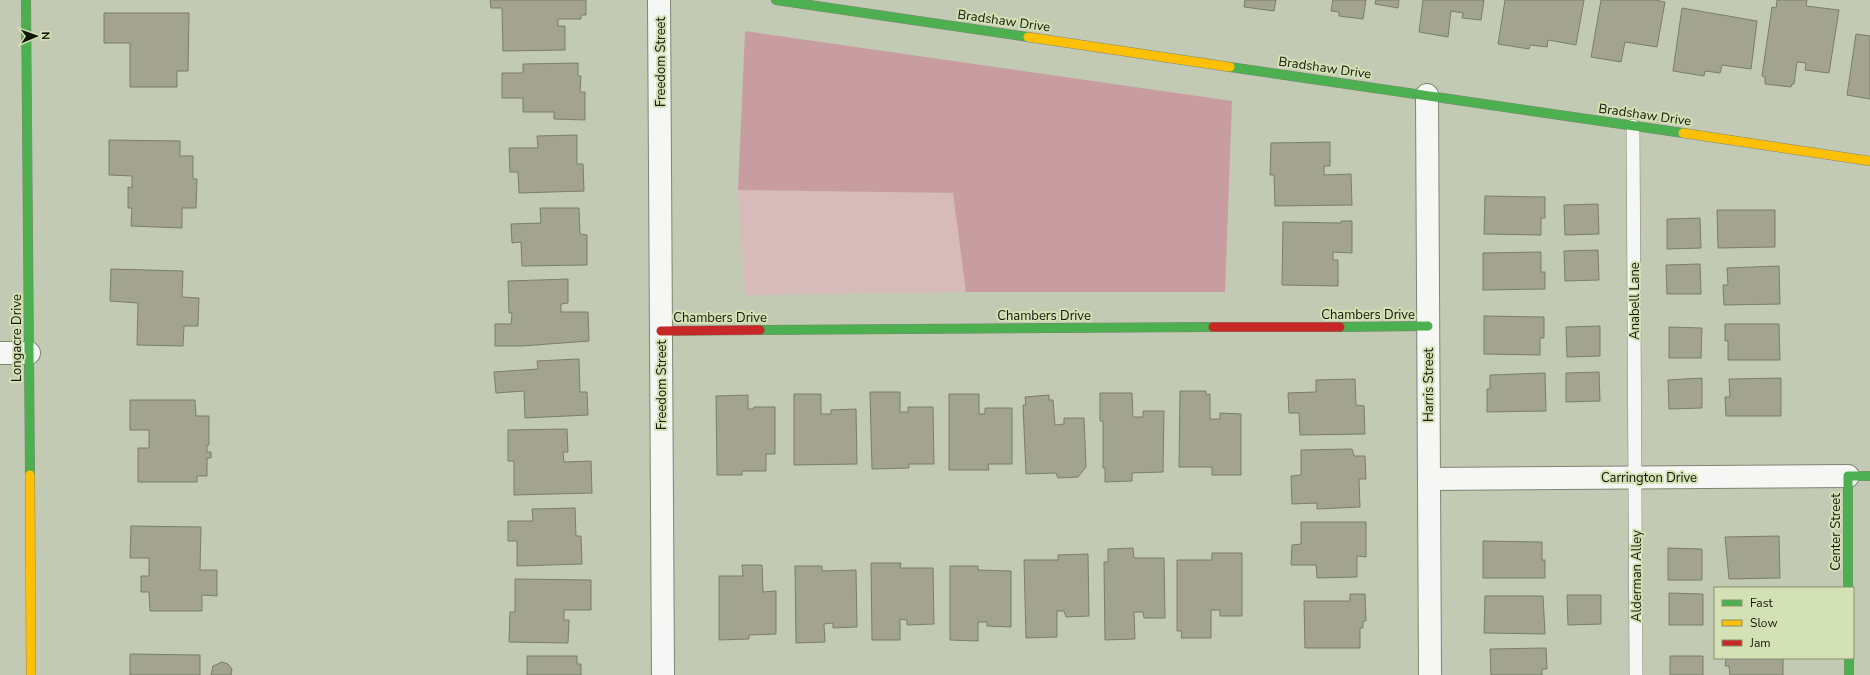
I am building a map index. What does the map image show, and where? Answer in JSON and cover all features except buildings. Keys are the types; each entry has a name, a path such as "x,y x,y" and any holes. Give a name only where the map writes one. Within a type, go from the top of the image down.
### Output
{"street":[{"name":"Longacre Drive","path":"26,0 31,675"},
{"name":"Freedom Street","path":"659,0 663,675"},
{"name":"Bradshaw Drive","path":"776,0 1870,161"},
{"name":"Harris Street","path":"1427,95 1430,675"},
{"name":"Chambers Drive","path":"661,331 1428,326"},
{"path":"0,353 29,353"},
{"name":"Center Street","path":"1848,476 1848,587"},
{"name":"Carrington Drive","path":"1429,479 1870,476"},
{"path":"1849,659 1849,675"}],"lane":[{"name":"Anabell Lane","path":"1632,126 1635,477"},
{"name":"Alderman Alley","path":"1635,477 1636,675"}],"shaded area":[{"path":"745,31 1232,101 1225,292 966,292 953,193 738,190"},
{"path":"738,190 953,193 966,292 745,295"}],"traffic: fast":[{"path":"26,0 30,475"},
{"path":"776,0 1028,37"},
{"path":"1230,67 1683,133"},
{"path":"1340,327 1428,326"},
{"path":"760,330 1213,327"},
{"path":"1848,587 1848,476 1870,476"},
{"path":"1849,659 1849,675"}],"traffic: slow":[{"path":"1028,37 1230,67"},
{"path":"1683,133 1870,161"},
{"path":"30,475 31,675"}],"traffic: jam":[{"path":"1213,327 1340,327"},
{"path":"661,331 760,330"}]}
